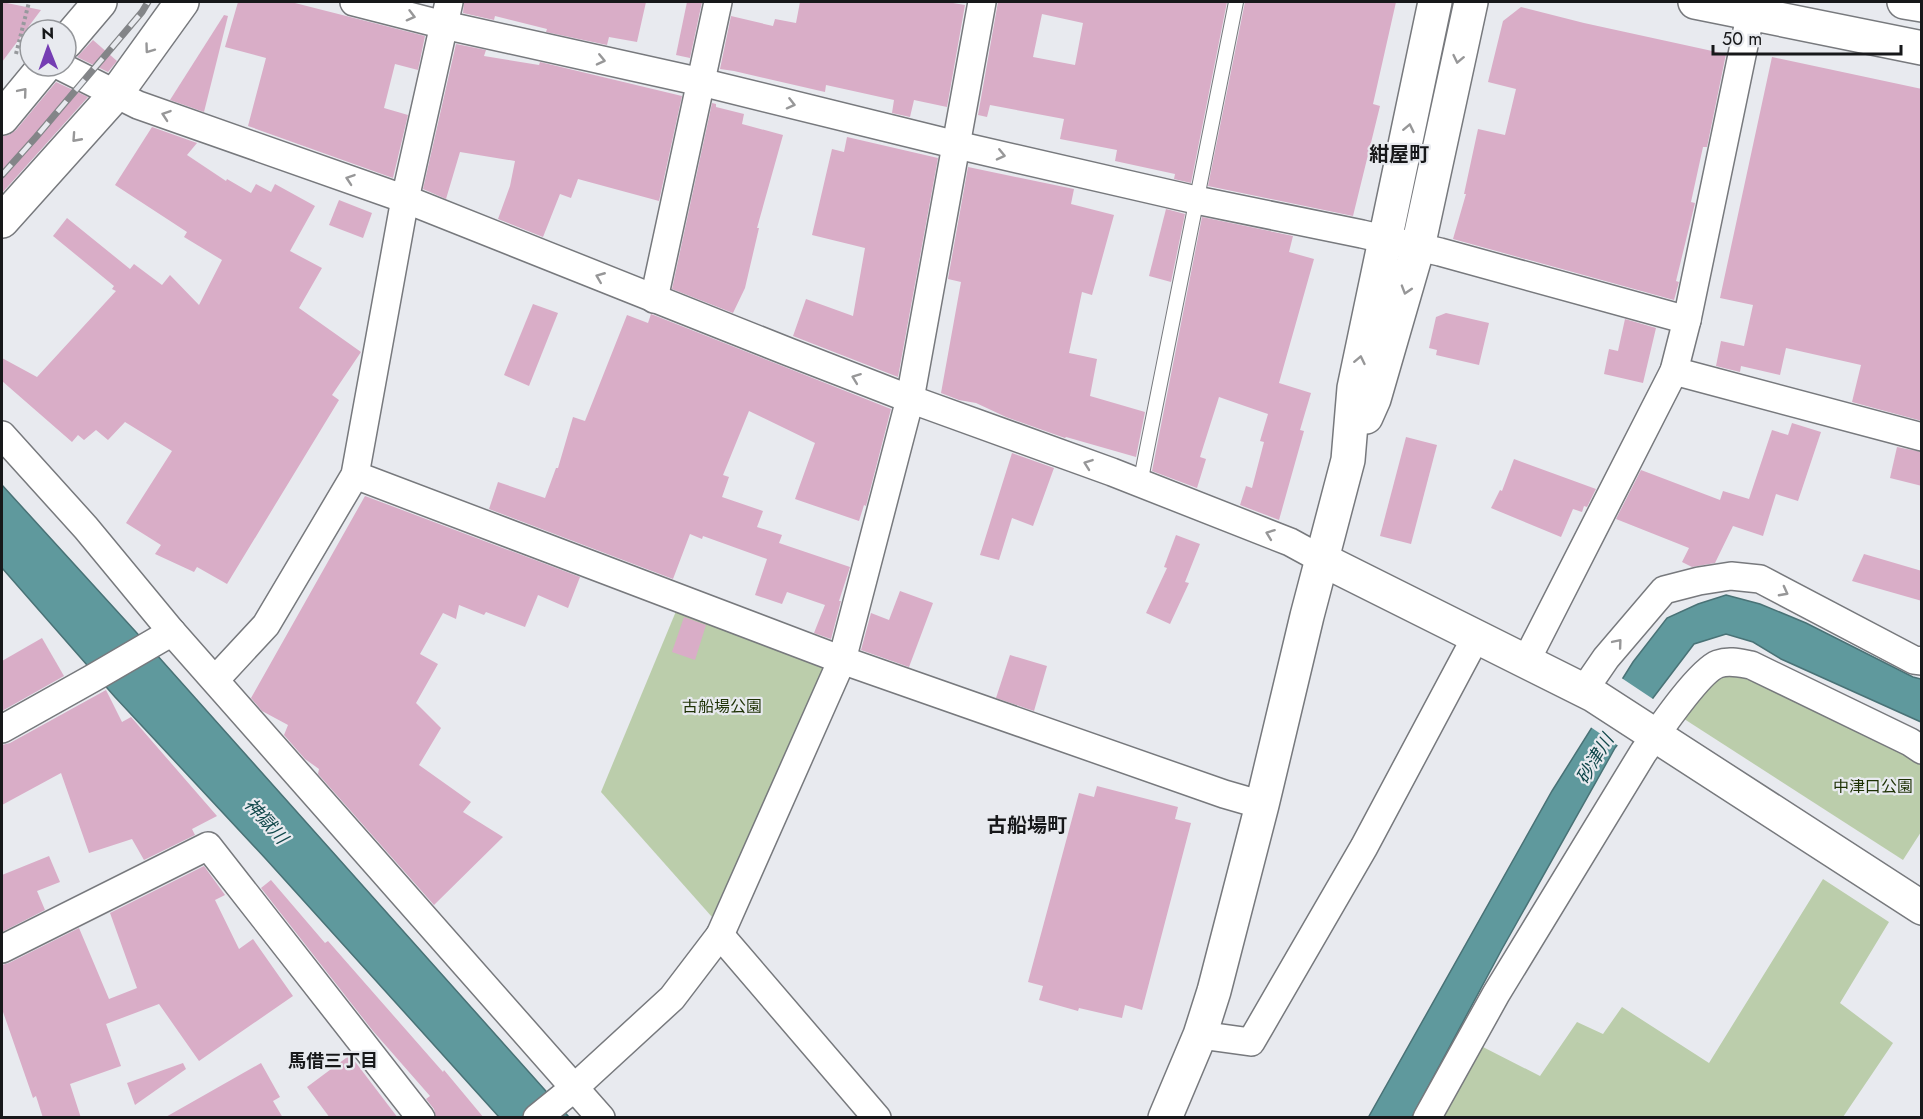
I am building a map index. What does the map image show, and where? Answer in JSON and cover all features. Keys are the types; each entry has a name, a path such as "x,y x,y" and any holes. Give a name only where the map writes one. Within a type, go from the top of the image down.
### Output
{"street":[{"path":"78,28 100,2"},
{"path":"2,221 116,95 182,2"},
{"path":"354,2 446,13 701,82 957,145 1196,200 1418,247 1687,320"},
{"path":"654,299 718,2"},
{"path":"537,1118 574,1088 672,998 720,935 842,660 910,399 982,2"},
{"path":"1348,460 1354,388 1435,2"},
{"path":"1166,1118 1200,1035 1214,991 1263,805 1307,616 1348,460 1374,399 1418,247 1471,2"},
{"path":"1695,2 1752,7 1922,48"},
{"path":"1904,2 1922,5"},
{"path":"1526,661 1674,371 1687,320 1752,7"},
{"path":"215,680 266,625 355,475 405,199 446,13"},
{"path":"78,75 138,105 405,199 910,399 1112,472 1290,542 1588,692 1922,908"},
{"path":"2,118 22,78"},
{"path":"1674,371 1922,437"},
{"path":"2,435 86,528 172,632 601,1118"},
{"path":"355,475 842,660 1224,794 1263,805"},
{"path":"1588,692 1606,657 1664,590 1731,576 1760,579 1914,660 1922,662"},
{"path":"2,729 172,632"},
{"path":"1200,1035 1251,1042 1364,847 1476,637"},
{"path":"1427,1118 1496,994 1643,753 1650,731 1708,669 1721,663 1735,662 1751,665 1910,742 1922,750"},
{"path":"2,949 208,846 421,1118"},
{"path":"720,935 877,1118"}],"lane":[{"path":"1140,484 1236,2"}],"path":[{"path":"29,2 30,18"}],"green space":[{"name":"古船場公園","path":"679,604 826,667 712,917 601,792"},
{"name":"中津口公園","path":"1733,669 1921,762 1921,832 1903,860 1678,715 1716,671"},
{"path":"1823,879 1889,922 1840,1003 1893,1043 1843,1117 1441,1118 1481,1046 1540,1076 1577,1022 1603,1034 1622,1007 1709,1063"}],"water":[{"name":"神獄川","path":"2,485 569,1117 499,1117 265,858 115,697 2,568"},
{"name":"砂津川","path":"1726,595 1760,604 1806,623 1921,679 1921,722 1781,659 1753,642 1726,634 1694,644 1615,748 1502,949 1412,1117 1368,1118 1552,791 1633,662 1667,618"}],"pier":[{"path":"1620,677 1656,701 1620,747 1589,726"}],"building":[{"path":"2,2 41,10 35,18 18,18 18,41 2,62"},
{"path":"238,2 291,2 425,36 418,70 395,64 384,108 408,115 393,178 248,126 266,58 225,47"},
{"path":"464,2 646,2 637,42 609,37 607,45 546,32 547,29 495,16 494,20 463,13"},
{"path":"687,2 702,2 690,58 676,55"},
{"path":"800,2 947,2 965,5 947,107 914,100 910,117 892,113 894,100 826,85 825,92 720,69 731,16 773,26 775,19 796,23"},
{"path":"998,2 1227,2 1191,183 1174,179 1175,174 1115,161 1117,150 1060,139 1064,119 990,105 987,117 978,115","holes":["1042,14 1083,23 1075,65 1033,57"]},
{"path":"1245,2 1396,2 1373,104 1380,106 1353,216 1208,186"},
{"path":"1521,7 1726,54 1707,147 1703,147 1691,202 1695,203 1676,281 1679,282 1674,300 1453,239 1466,194 1464,194 1478,129 1505,135 1516,89 1488,82 1503,21"},
{"path":"224,15 228,16 204,112 170,100"},
{"path":"93,40 117,61 108,72 78,56"},
{"path":"456,44 486,50 484,56 539,65 540,62 682,96 659,201 578,179 571,198 560,194 543,237 498,219 510,186 515,161 460,152 446,199 423,189"},
{"path":"1772,57 1922,89 1922,421 1852,402 1861,365 1786,348 1780,375 1741,366 1740,372 1716,366 1721,341 1744,346 1753,305 1720,298"},
{"path":"56,82 88,97 2,193 2,136 9,135 16,130"},
{"path":"712,103 716,104 716,107 744,114 742,124 783,135 757,228 759,228 745,288 733,313 672,289"},
{"path":"152,127 197,143 187,155 226,181 227,179 251,193 256,184 271,192 275,184 315,206 290,251 322,268 299,308 361,352 332,395 339,400 227,584 197,567 194,572 155,554 161,545 126,523 172,451 125,422 108,440 96,430 84,440 78,435 72,442 2,381 2,358 37,377 116,291 112,289 114,286 53,236 67,218 130,269 134,264 162,285 170,275 199,305 222,260 184,237 187,232 115,185"},
{"path":"847,137 938,158 898,377 793,336 806,299 853,316 865,248 812,235 832,149 844,152"},
{"path":"968,167 1074,189 1071,204 1114,215 1092,295 1082,292 1069,353 1097,359 1090,396 1145,412 1136,457 1065,438 1006,417 976,403 941,393 961,282 948,279"},
{"path":"339,200 372,213 363,238 329,225"},
{"path":"1166,209 1185,214 1171,282 1149,276"},
{"path":"1202,217 1293,236 1289,252 1314,259 1279,383 1311,393 1300,430 1304,431 1279,520 1240,505 1246,486 1252,488 1264,442 1260,441 1268,414 1219,397 1200,457 1206,459 1197,488 1152,471"},
{"path":"533,304 558,313 529,386 504,375"},
{"path":"1446,313 1489,323 1479,365 1436,355 1437,350 1429,348 1436,317"},
{"path":"651,314 891,409 866,506 864,505 859,521 795,499 815,443 749,411 723,475 729,477 722,497 763,511 757,527 782,535 779,543 850,567 839,601 841,601 831,639 814,633 825,605 787,592 782,604 755,595 767,559 703,536 702,539 690,534 673,579 489,509 498,482 545,498 556,468 558,468 573,417 585,421 627,315 648,323"},
{"path":"1625,319 1656,328 1643,383 1604,374 1609,349 1618,351"},
{"path":"1792,423 1821,432 1798,501 1776,494 1763,536 1733,526 1715,563 1692,567 1682,562 1689,548 1616,519 1641,470 1720,500 1723,491 1749,499 1772,430 1788,435"},
{"path":"1406,437 1437,445 1411,544 1380,536"},
{"path":"1897,447 1922,452 1922,486 1890,478"},
{"path":"1012,453 1054,468 1033,526 1012,518 999,560 980,555"},
{"path":"1514,459 1596,489 1582,512 1573,509 1561,537 1491,508 1500,490 1502,491"},
{"path":"365,496 580,577 568,608 538,595 525,627 486,612 484,615 459,605 456,619 443,613 420,654 438,664 416,703 441,728 419,765 471,802 463,812 503,837 434,905 318,774 319,769 305,759 284,735 288,725 262,711 251,698"},
{"path":"1176,535 1200,544 1185,582 1189,583 1170,624 1146,613 1167,568 1164,567"},
{"path":"1864,554 1922,571 1922,601 1852,581"},
{"path":"900,591 933,603 909,667 861,650 871,613 889,620"},
{"path":"684,617 706,625 695,660 672,652"},
{"path":"42,638 64,676 2,711 2,661"},
{"path":"1010,655 1047,666 1034,711 996,698"},
{"path":"106,690 122,722 131,717 217,816 192,829 195,835 144,860 132,839 89,853 61,773 2,805 2,745 10,743"},
{"path":"1097,786 1178,807 1175,819 1191,823 1142,1010 1125,1005 1122,1018 1079,1008 1078,1011 1039,1000 1043,986 1028,982 1079,793 1094,797"},
{"path":"49,856 60,882 37,891 45,910 2,932 2,875"},
{"path":"204,866 225,895 215,900 239,949 253,939 293,996 199,1061 159,1004 106,1024 121,1066 70,1084 81,1118 43,1118 36,1096 33,1098 2,1009 2,965 79,928 109,999 137,988 110,913"},
{"path":"271,880 325,943 328,941 443,1072 444,1070 484,1118 436,1118 434,1109 426,1099 430,1096 373,1031 261,888"},
{"path":"350,1055 398,1118 330,1118 307,1087"},
{"path":"183,1063 186,1069 135,1105 127,1083"},
{"path":"261,1063 280,1097 273,1101 283,1118 164,1118"}],"railway":[{"path":"2,175 142,12 148,2"}],"district":[{"name":"紺屋町","path":"1399,154"},
{"name":"古船場町","path":"1027,825"},
{"name":"馬借三丁目","path":"333,1061"}]}
